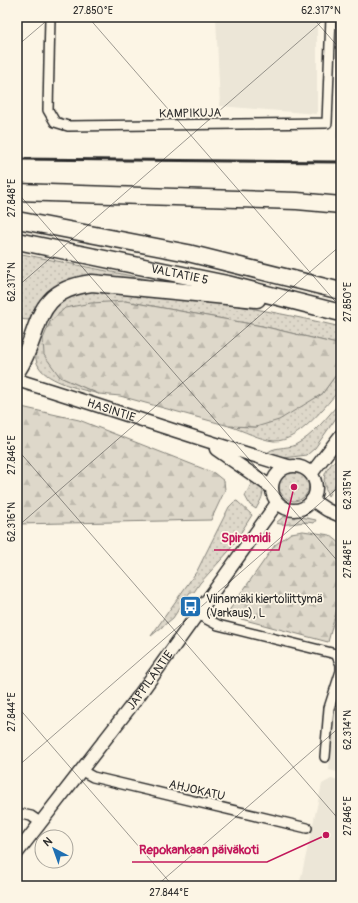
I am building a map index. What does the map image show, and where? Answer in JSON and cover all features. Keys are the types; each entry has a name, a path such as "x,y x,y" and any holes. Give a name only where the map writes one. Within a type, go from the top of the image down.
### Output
{"highway":[{"path":"17,192 297,201 341,205"},
{"name":"VALTATIE 5","path":"17,220 188,253 341,291"},
{"name":"VALTATIE 5","path":"17,241 227,284 341,313"},
{"path":"17,371 26,357 36,323 42,311 60,293 79,284 92,283 120,285 213,296 298,302"}],"main road":[{"name":"HASINTIE","path":"17,380 103,406 204,441 288,466"},
{"path":"311,474 341,435"},
{"name":"HASINTIE","path":"204,441 252,472 271,487"},
{"path":"288,466 301,467 311,474 316,485 312,500 308,505 297,510 286,509 277,503 271,487 276,474 288,466"},
{"path":"312,500 327,510 341,516"},
{"name":"JÄPPILÄNTIE","path":"17,853 82,771 277,503"}],"street":[{"name":"KAMPIKUJA","path":"50,17 48,110 55,122 75,126 327,123 331,17"},
{"path":"197,614 218,625 332,652 339,658 341,671 328,708 325,757"},
{"name":"AHJOKATU","path":"82,771 92,777 308,828"},
{"path":"17,813 31,816 41,823"}],"shaded area":[{"path":"17,17 23,17 19,92 17,93"},
{"path":"216,17 317,17 317,114 220,106"},
{"path":"341,17 341,139 336,138"},
{"path":"341,684 341,773 329,770 333,713"},
{"path":"331,779 341,781 341,886 299,886 322,784"}],"green space":[{"path":"17,253 167,283 107,277 88,277 70,281 54,288 40,301 29,320 18,319"},
{"path":"96,289 188,298 250,308 341,327 341,345 262,326 125,301 60,377 99,394 66,385 50,377 39,367 36,360 37,342 40,332 48,314 54,306 63,298 72,294"},
{"path":"125,301 262,326 341,345 341,368 322,394 279,420 256,427 229,426 120,396 99,394 60,377 44,355 43,339 50,322 65,308 91,303"},
{"path":"341,368 341,388 320,413 293,436 283,440 274,441 257,437 229,426 256,427 322,394"},
{"path":"341,401 341,411 315,448 307,455 284,458 266,455 271,450 292,446 302,441 320,425"},
{"path":"17,406 79,420 214,473 224,481 225,490 211,520 17,524"},
{"path":"341,455 341,475 328,496 324,483 324,477 331,464"},
{"path":"294,471 305,475 309,486 305,497 294,501 283,497 279,486 283,475"},
{"path":"254,478 261,486 263,492 256,509 250,505 245,496"},
{"path":"237,501 252,515 229,551 200,583 194,592 190,592 173,618 151,636 197,571 229,507"},
{"path":"292,515 316,520 314,523 276,523 283,517"},
{"path":"303,531 330,535 341,544 341,594 328,642 226,615 275,545 291,533"}],"railway":[{"path":"17,159 341,162"}],"place":[{"name":"Spiramidi","path":"294,487"},
{"name":"Viinamäki kiertoliittymä (Varkaus), L","path":"191,606"},
{"name":"Repokankaan päiväkoti","path":"326,835"}]}
